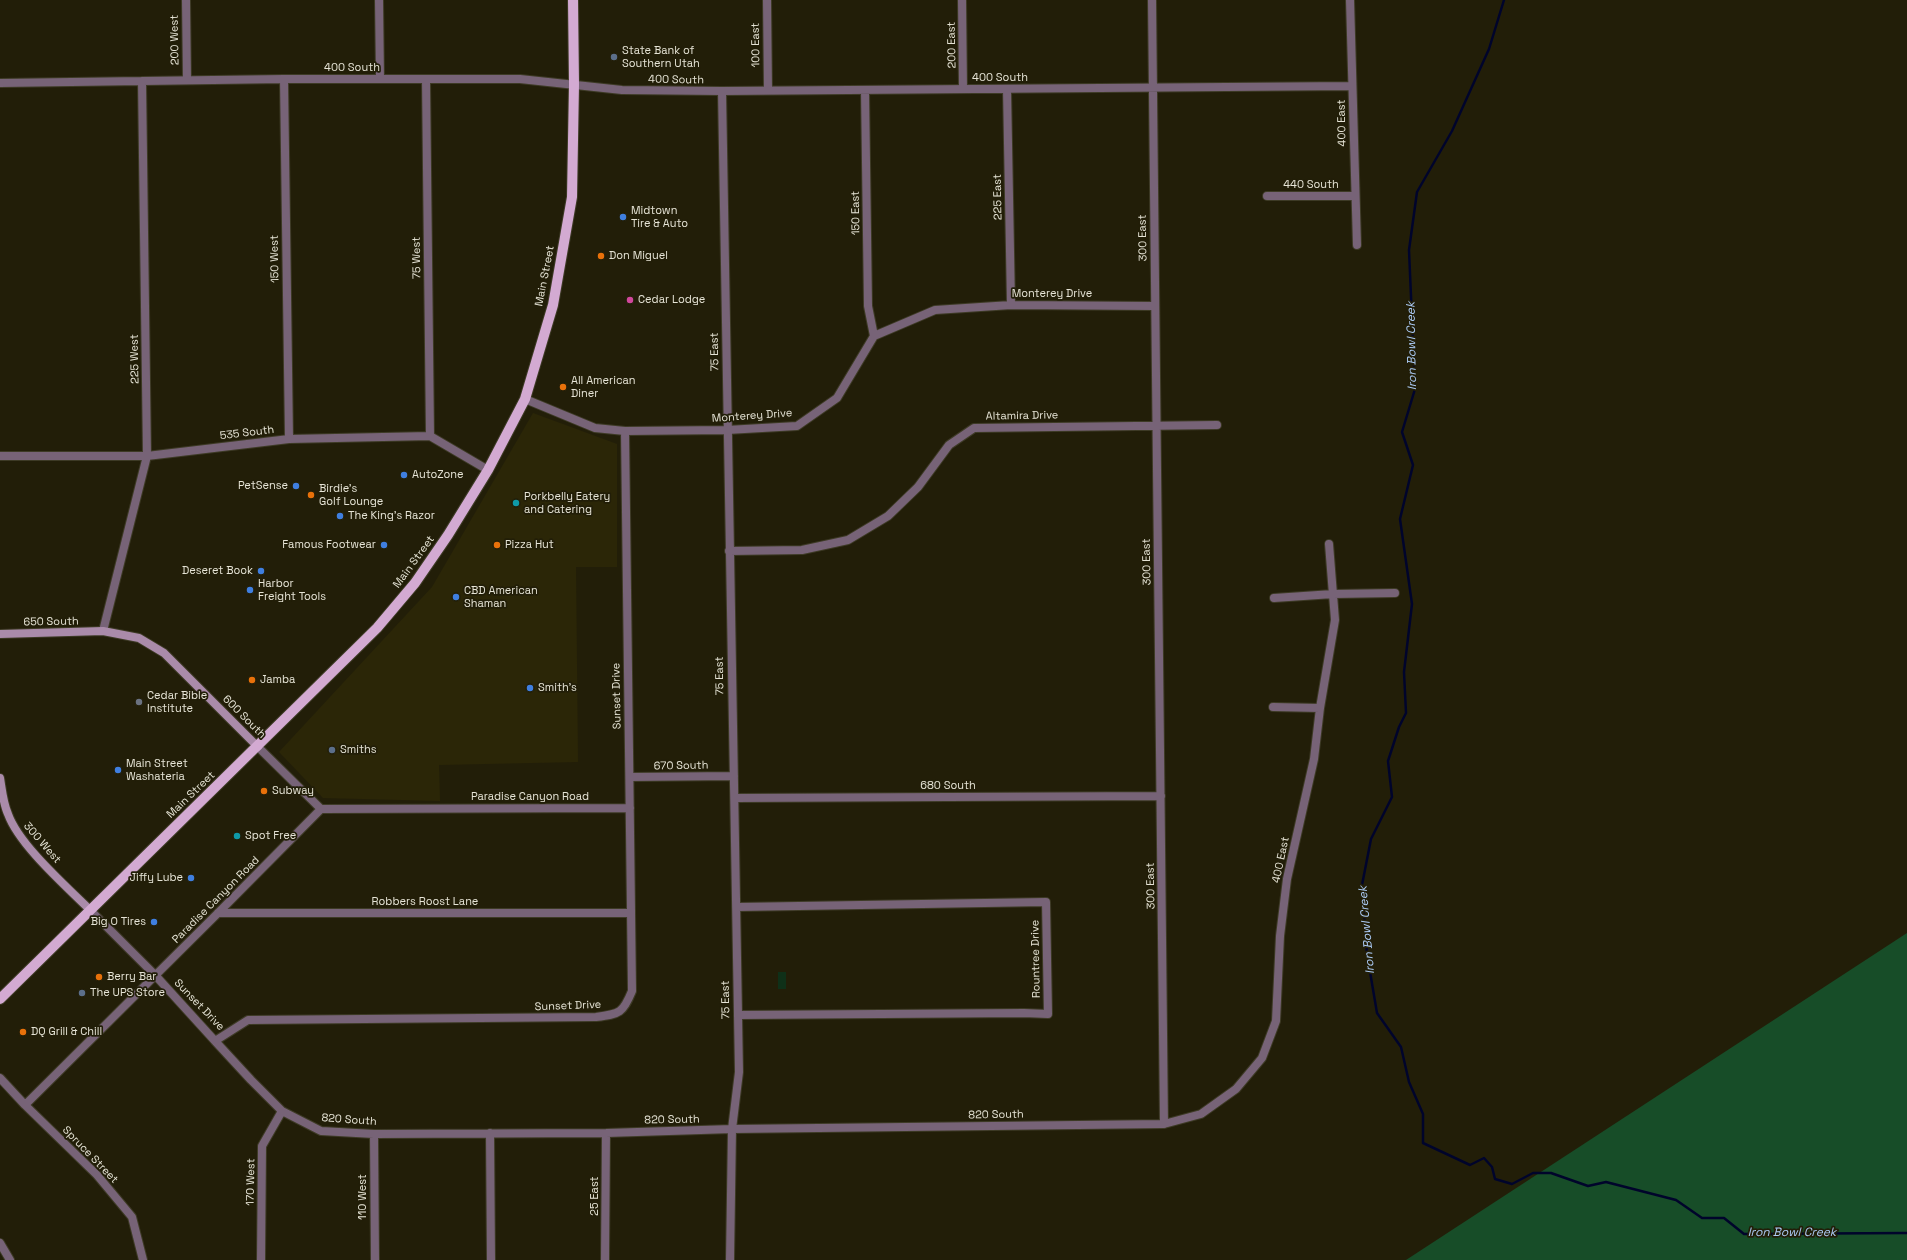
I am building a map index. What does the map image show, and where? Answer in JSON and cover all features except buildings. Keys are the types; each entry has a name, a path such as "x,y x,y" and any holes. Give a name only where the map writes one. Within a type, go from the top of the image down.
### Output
{"main road":[{"name":"Main Street","path":"0,998 258,747 377,628 415,583 448,535 488,470 525,399 553,305 572,197 574,84 573,0"},
{"name":"650 South","path":"0,634 103,632"},
{"name":"600 South","path":"103,632 139,638 164,653 258,747"},
{"name":"300 West","path":"0,778 7,814 18,833 30,848 90,910"}],"street":[{"name":"200 West","path":"186,0 187,80"},
{"path":"379,0 380,79"},
{"name":"100 East","path":"767,0 768,90"},
{"name":"200 East","path":"962,0 963,89"},
{"name":"300 East","path":"1152,0 1164,1124"},
{"name":"400 East","path":"1350,0 1357,245"},
{"name":"400 South","path":"0,83 284,79 520,79 622,90 722,91 1007,90 1153,87 1352,86"},
{"name":"150 West","path":"284,79 289,439"},
{"name":"75 West","path":"426,79 430,436"},
{"name":"225 West","path":"103,632 147,456 142,81"},
{"name":"150 East","path":"865,90 868,306 874,336"},
{"name":"225 East","path":"1007,90 1011,305"},
{"name":"75 East","path":"722,91 738,1015 738,1072 732,1129 730,1260"},
{"name":"440 South","path":"1267,196 1355,196"},
{"name":"Monterey Drive","path":"525,399 595,428 624,431 727,430 797,426 837,398 874,336 935,310 1011,305 1155,306"},
{"name":"Altamira Drive","path":"729,551 802,550 848,540 888,516 918,487 949,445 974,428 1217,425"},
{"name":"Sunset Drive","path":"90,910 155,975 215,1041 248,1020 596,1017 615,1014 626,1006 632,991 624,431"},
{"path":"430,436 488,470"},
{"name":"535 South","path":"0,456 147,456 289,439 430,436"},
{"name":"400 East","path":"1164,1124 1201,1114 1236,1089 1262,1058 1276,1021 1280,936 1287,879 1314,759 1320,708 1335,620 1329,544"},
{"path":"1274,598 1333,594 1395,593"},
{"path":"1273,707 1320,708"},
{"name":"600 South","path":"258,747 321,809"},
{"name":"670 South","path":"630,777 734,776"},
{"name":"680 South","path":"735,798 1161,796"},
{"name":"Paradise Canyon Road","path":"24,1105 321,809 630,808"},
{"name":"Rountree Drive","path":"737,907 1046,902 1048,991 1048,1014 738,1015"},
{"name":"Robbers Roost Lane","path":"218,913 631,913"},
{"name":"820 South","path":"215,1041 282,1111 320,1131 374,1134 606,1133 732,1129 1164,1124"},
{"name":"Spruce Street","path":"0,1078 24,1105 97,1175 132,1217 143,1260"},
{"name":"170 West","path":"261,1260 262,1146 282,1111"},
{"path":"490,1133 491,1260"},
{"name":"25 East","path":"605,1260 606,1133"},
{"name":"110 West","path":"374,1134 375,1260"},
{"path":"0,1243 10,1260"}],"shaded area":[{"path":"533,413 617,444 617,567 576,567 578,762 439,765 440,801 323,798 279,752 432,587"}],"green space":[{"path":"1907,933 1907,1260 1406,1260"},
{"path":"778,972 786,972 786,989 778,989"}],"waterway":[{"name":"Iron Bowl Creek","path":"1504,0 1489,49 1452,131 1417,192 1409,250 1415,389 1402,432 1413,465 1400,519 1412,604 1404,672 1406,713 1399,727 1388,761 1392,797 1371,839 1362,885 1367,954 1377,1013 1401,1047 1409,1082 1423,1114 1423,1143 1470,1165 1484,1158 1492,1167 1495,1179 1512,1184 1533,1173 1551,1173 1588,1186 1606,1182 1676,1200 1702,1218 1724,1218 1744,1234 1907,1233"}],"place":[{"name":"State Bank of Southern Utah","path":"614,57"},
{"name":"Midtown Tire & Auto","path":"623,217"},
{"name":"Don Miguel","path":"601,256"},
{"name":"Cedar Lodge","path":"630,300"},
{"name":"All American Diner","path":"563,387"},
{"name":"AutoZone","path":"404,475"},
{"name":"PetSense","path":"296,486"},
{"name":"Birdie's Golf Lounge","path":"311,495"},
{"name":"Porkbelly Eatery and Catering","path":"516,503"},
{"name":"The King's Razor","path":"340,516"},
{"name":"Famous Footwear","path":"384,545"},
{"name":"Pizza Hut","path":"497,545"},
{"name":"Deseret Book","path":"261,571"},
{"name":"Harbor Freight Tools","path":"250,590"},
{"name":"CBD American Shaman","path":"456,597"},
{"name":"Jamba","path":"252,680"},
{"name":"Smith's","path":"530,688"},
{"name":"Cedar Bible Institute","path":"139,702"},
{"name":"Smiths","path":"332,750"},
{"name":"Main Street Washateria","path":"118,770"},
{"name":"Subway","path":"264,791"},
{"name":"Spot Free","path":"237,836"},
{"name":"Jiffy Lube","path":"191,878"},
{"name":"Big O Tires","path":"154,922"},
{"name":"Berry Bar","path":"99,977"},
{"name":"The UPS Store","path":"82,993"},
{"name":"DQ Grill & Chill","path":"23,1032"}]}
